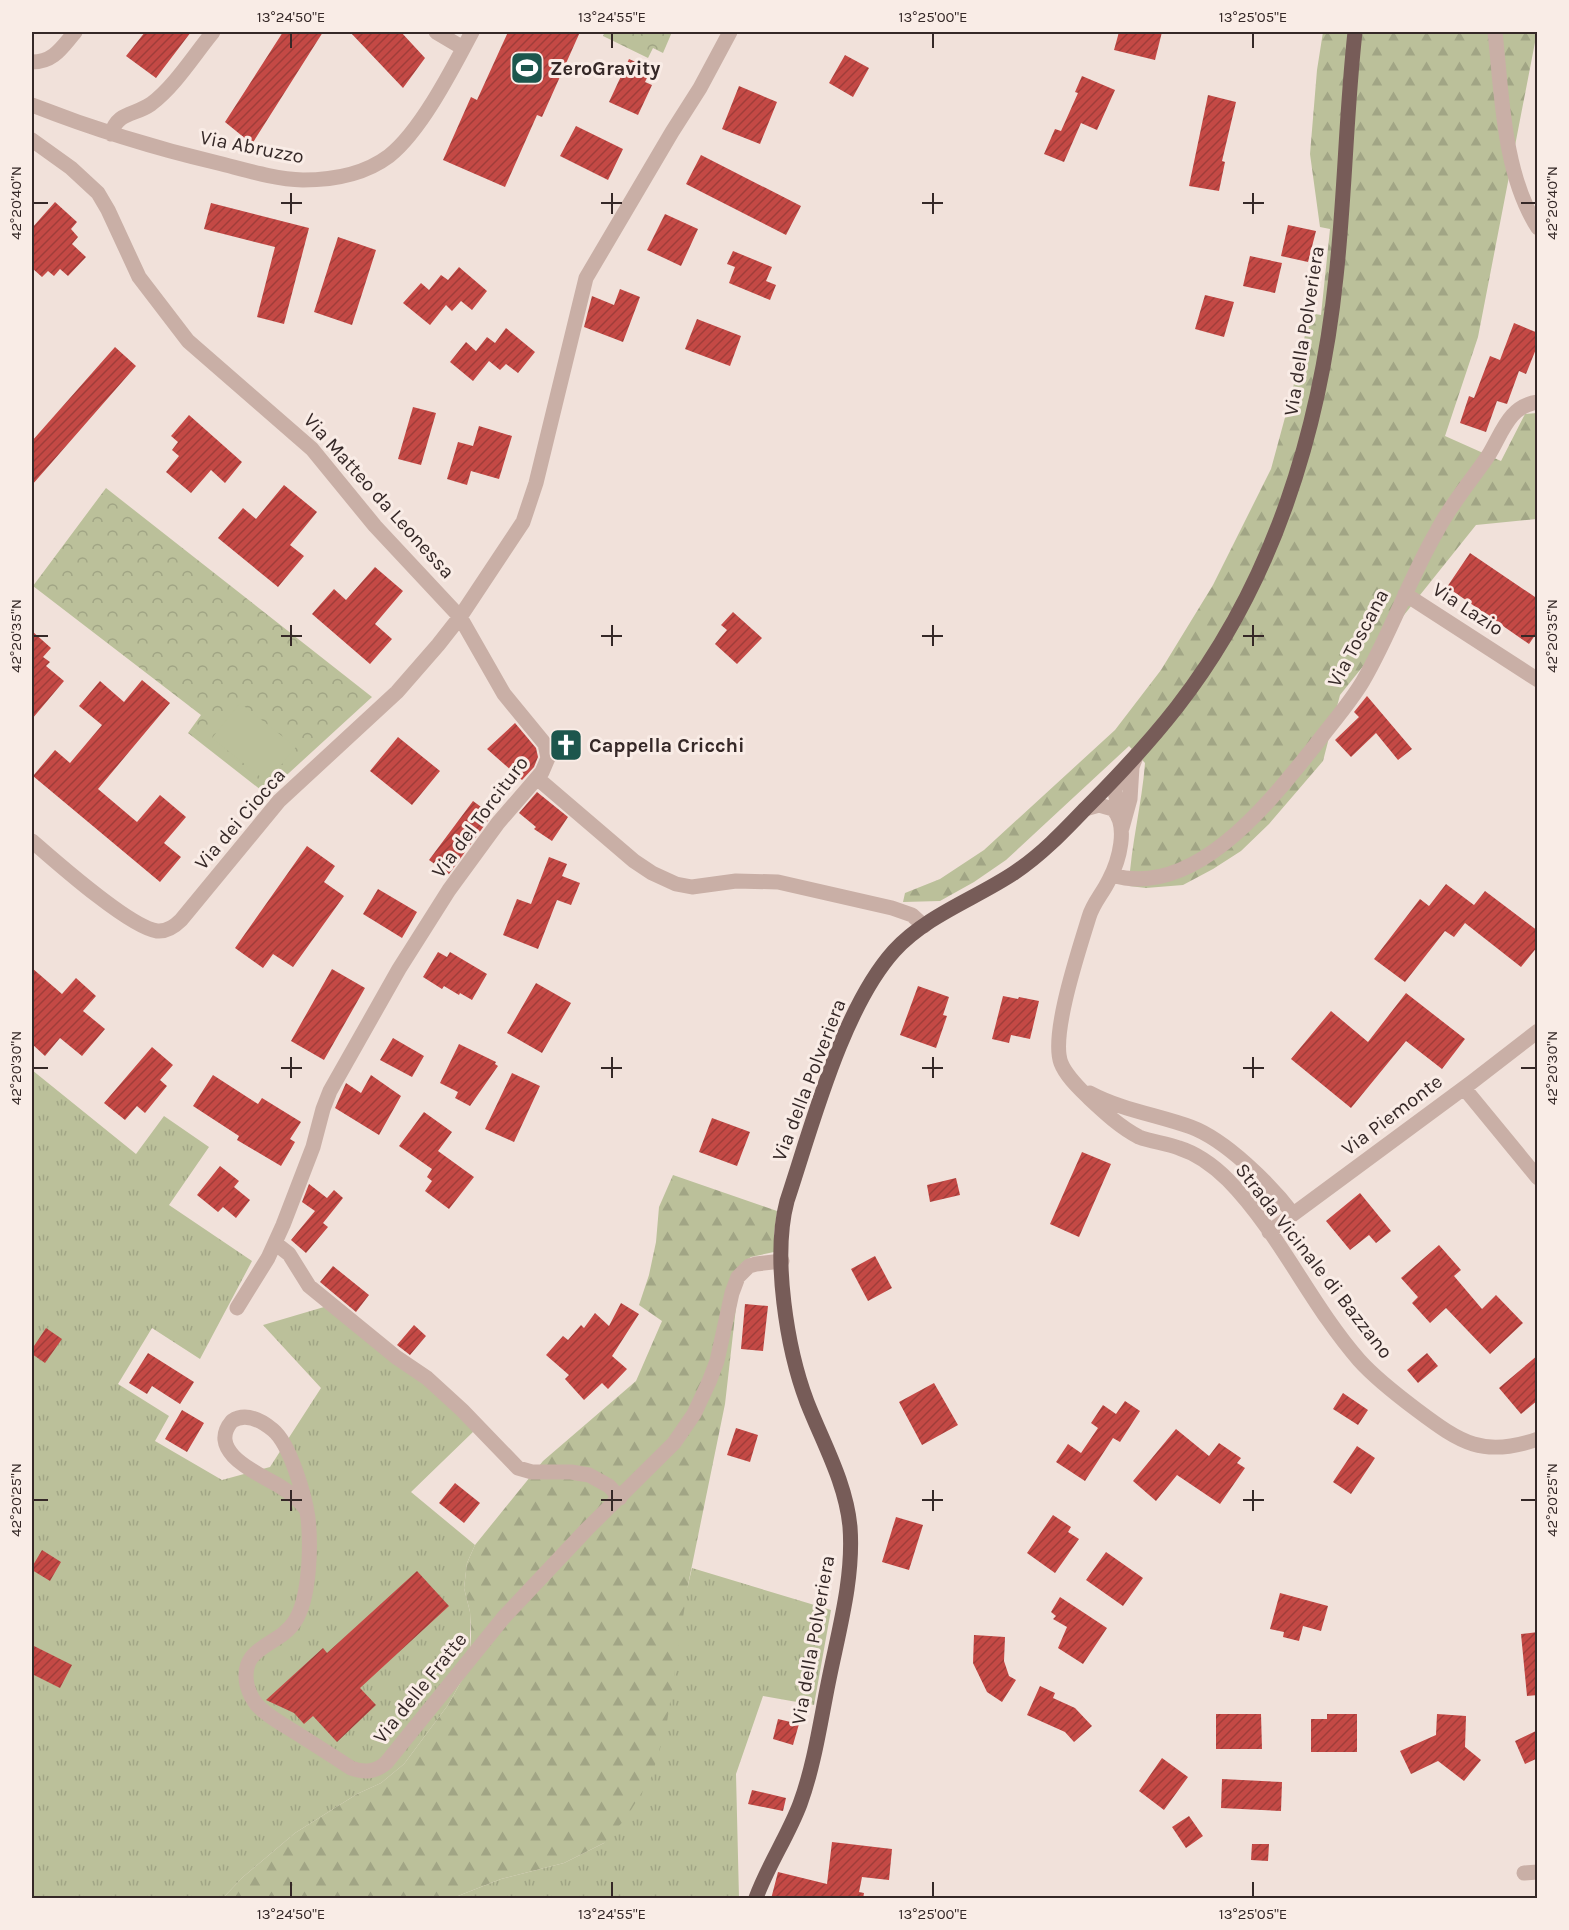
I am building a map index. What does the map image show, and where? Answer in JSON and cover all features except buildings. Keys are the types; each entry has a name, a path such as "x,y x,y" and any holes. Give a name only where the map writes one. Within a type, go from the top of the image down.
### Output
{"main road":[{"name":"Via della Polveriera","path":"756,1899 798,1810 810,1771 846,1592 850,1560 850,1527 840,1483 807,1401 793,1352 782,1262 782,1227 787,1201 828,1080 866,991 880,970 904,941 924,926 1030,861 1085,809 1113,781 1184,698 1239,613 1265,558 1287,502 1302,458 1319,393 1334,302 1355,32"}],"street":[{"path":"32,63 44,62 52,58 75,32"},
{"path":"111,134 121,117 146,107 166,90 213,32"},
{"path":"436,32 463,48"},
{"name":"Via Abruzzo","path":"32,105 111,134 172,152 280,178 310,180 349,175 379,163 401,144 421,120 472,32"},
{"path":"460,617 523,522 536,483 586,278 700,88 730,32"},
{"path":"1495,32 1511,160 1528,211 1538,228"},
{"name":"Via Matteo da Leonessa","path":"32,140 71,168 98,193 139,277 188,341 312,449 382,534 460,617"},
{"name":"Via Toscana","path":"1112,875 1141,878 1181,869 1215,851 1239,832 1290,776 1356,692 1367,674 1441,522 1489,454 1512,416 1524,405 1538,402"},
{"name":"Via Lazio","path":"1405,594 1538,680"},
{"name":"Via del Torcituro","path":"237,1308 275,1243 313,1147 326,1100 396,974 462,872 498,823 546,765 548,758 545,744 504,694 460,617"},
{"name":"Via dei Ciocca","path":"32,841 80,882 141,924 156,930 172,927 182,920 279,801 396,692 460,617"},
{"name":"Strada Vicinale di Bazzano","path":"1137,754 1132,767 1119,853 1112,875 1090,912 1063,1014 1059,1050 1061,1063 1067,1074 1097,1106 1126,1128 1146,1139 1185,1150 1212,1166 1236,1189 1358,1358 1413,1407 1456,1437 1475,1445 1506,1448 1538,1439"},
{"path":"537,778 634,861 652,873 676,884 692,887 736,881 778,882 892,908 912,915 924,926"},
{"name":"Strada Vicinale di Bazzano","path":"1113,781 1120,781 1125,785 1128,796 1123,821"},
{"path":"1085,809 1099,805 1109,806 1123,821"},
{"name":"Via Piemonte","path":"1269,1232 1538,1031"},
{"path":"1067,1074 1082,1087 1101,1098 1203,1132 1260,1177 1293,1214"},
{"path":"1464,1088 1538,1178"},
{"path":"275,1243 289,1254 309,1286 396,1357 427,1378 462,1410 518,1468 532,1473 571,1472 589,1475 609,1486 620,1498"},
{"name":"Via delle Fratte","path":"306,1509 293,1495 245,1467 235,1458 226,1442 227,1430 232,1421 249,1417 276,1432 289,1454 306,1509 308,1525 307,1578 302,1608 288,1629 251,1656 248,1662 247,1681 250,1695 264,1712 351,1768 374,1770 386,1763 504,1617 587,1529 674,1443 694,1414 717,1361 732,1293 738,1277 749,1266 782,1262"}],"green space":[{"path":"605,32 672,32 663,53 653,48 648,58 603,36"},
{"path":"1323,32 1537,32 1478,337 1445,436 1501,461 1525,414 1537,413 1537,519 1476,525 1340,695 1323,761 1269,824 1241,851 1213,869 1183,885 1146,888 1129,886 1145,763 1129,746 1006,860 974,882 940,901 903,902 905,893 940,879 984,850 1115,730 1161,670 1213,585 1271,469 1310,313 1321,315 1330,229 1320,227 1310,154 1317,70"},
{"path":"106,488 372,697 266,794 188,733 201,715 33,586"},
{"path":"240,703 296,747 267,782 212,738"},
{"path":"32,1070 136,1154 164,1116 209,1147 169,1205 252,1261 200,1359 152,1328 118,1384 169,1416 155,1441 222,1480 270,1467 321,1388 263,1325 324,1307 432,1389 474,1431 411,1492 475,1545 467,1563 464,1588 470,1612 470,1651 463,1678 448,1705 404,1764 381,1783 357,1794 295,1833 243,1877 223,1898 32,1898"},
{"path":"673,1175 777,1211 774,1252 751,1257 741,1264 725,1404 688,1585 667,1722 652,1776 626,1818 604,1843 564,1863 501,1879 453,1898 223,1898 243,1877 295,1833 357,1794 381,1783 404,1764 448,1705 463,1678 470,1651 470,1612 464,1588 467,1563 475,1545 543,1461 636,1381 662,1321 639,1305 649,1275 656,1242 659,1207"},
{"path":"692,1568 831,1610 814,1705 763,1696 736,1774 739,1898 453,1898 501,1879 564,1863 604,1843"}],"place":[{"name":"ZeroGravity","path":"527,68"},
{"name":"Cappella Cricchi","path":"566,745"}]}
